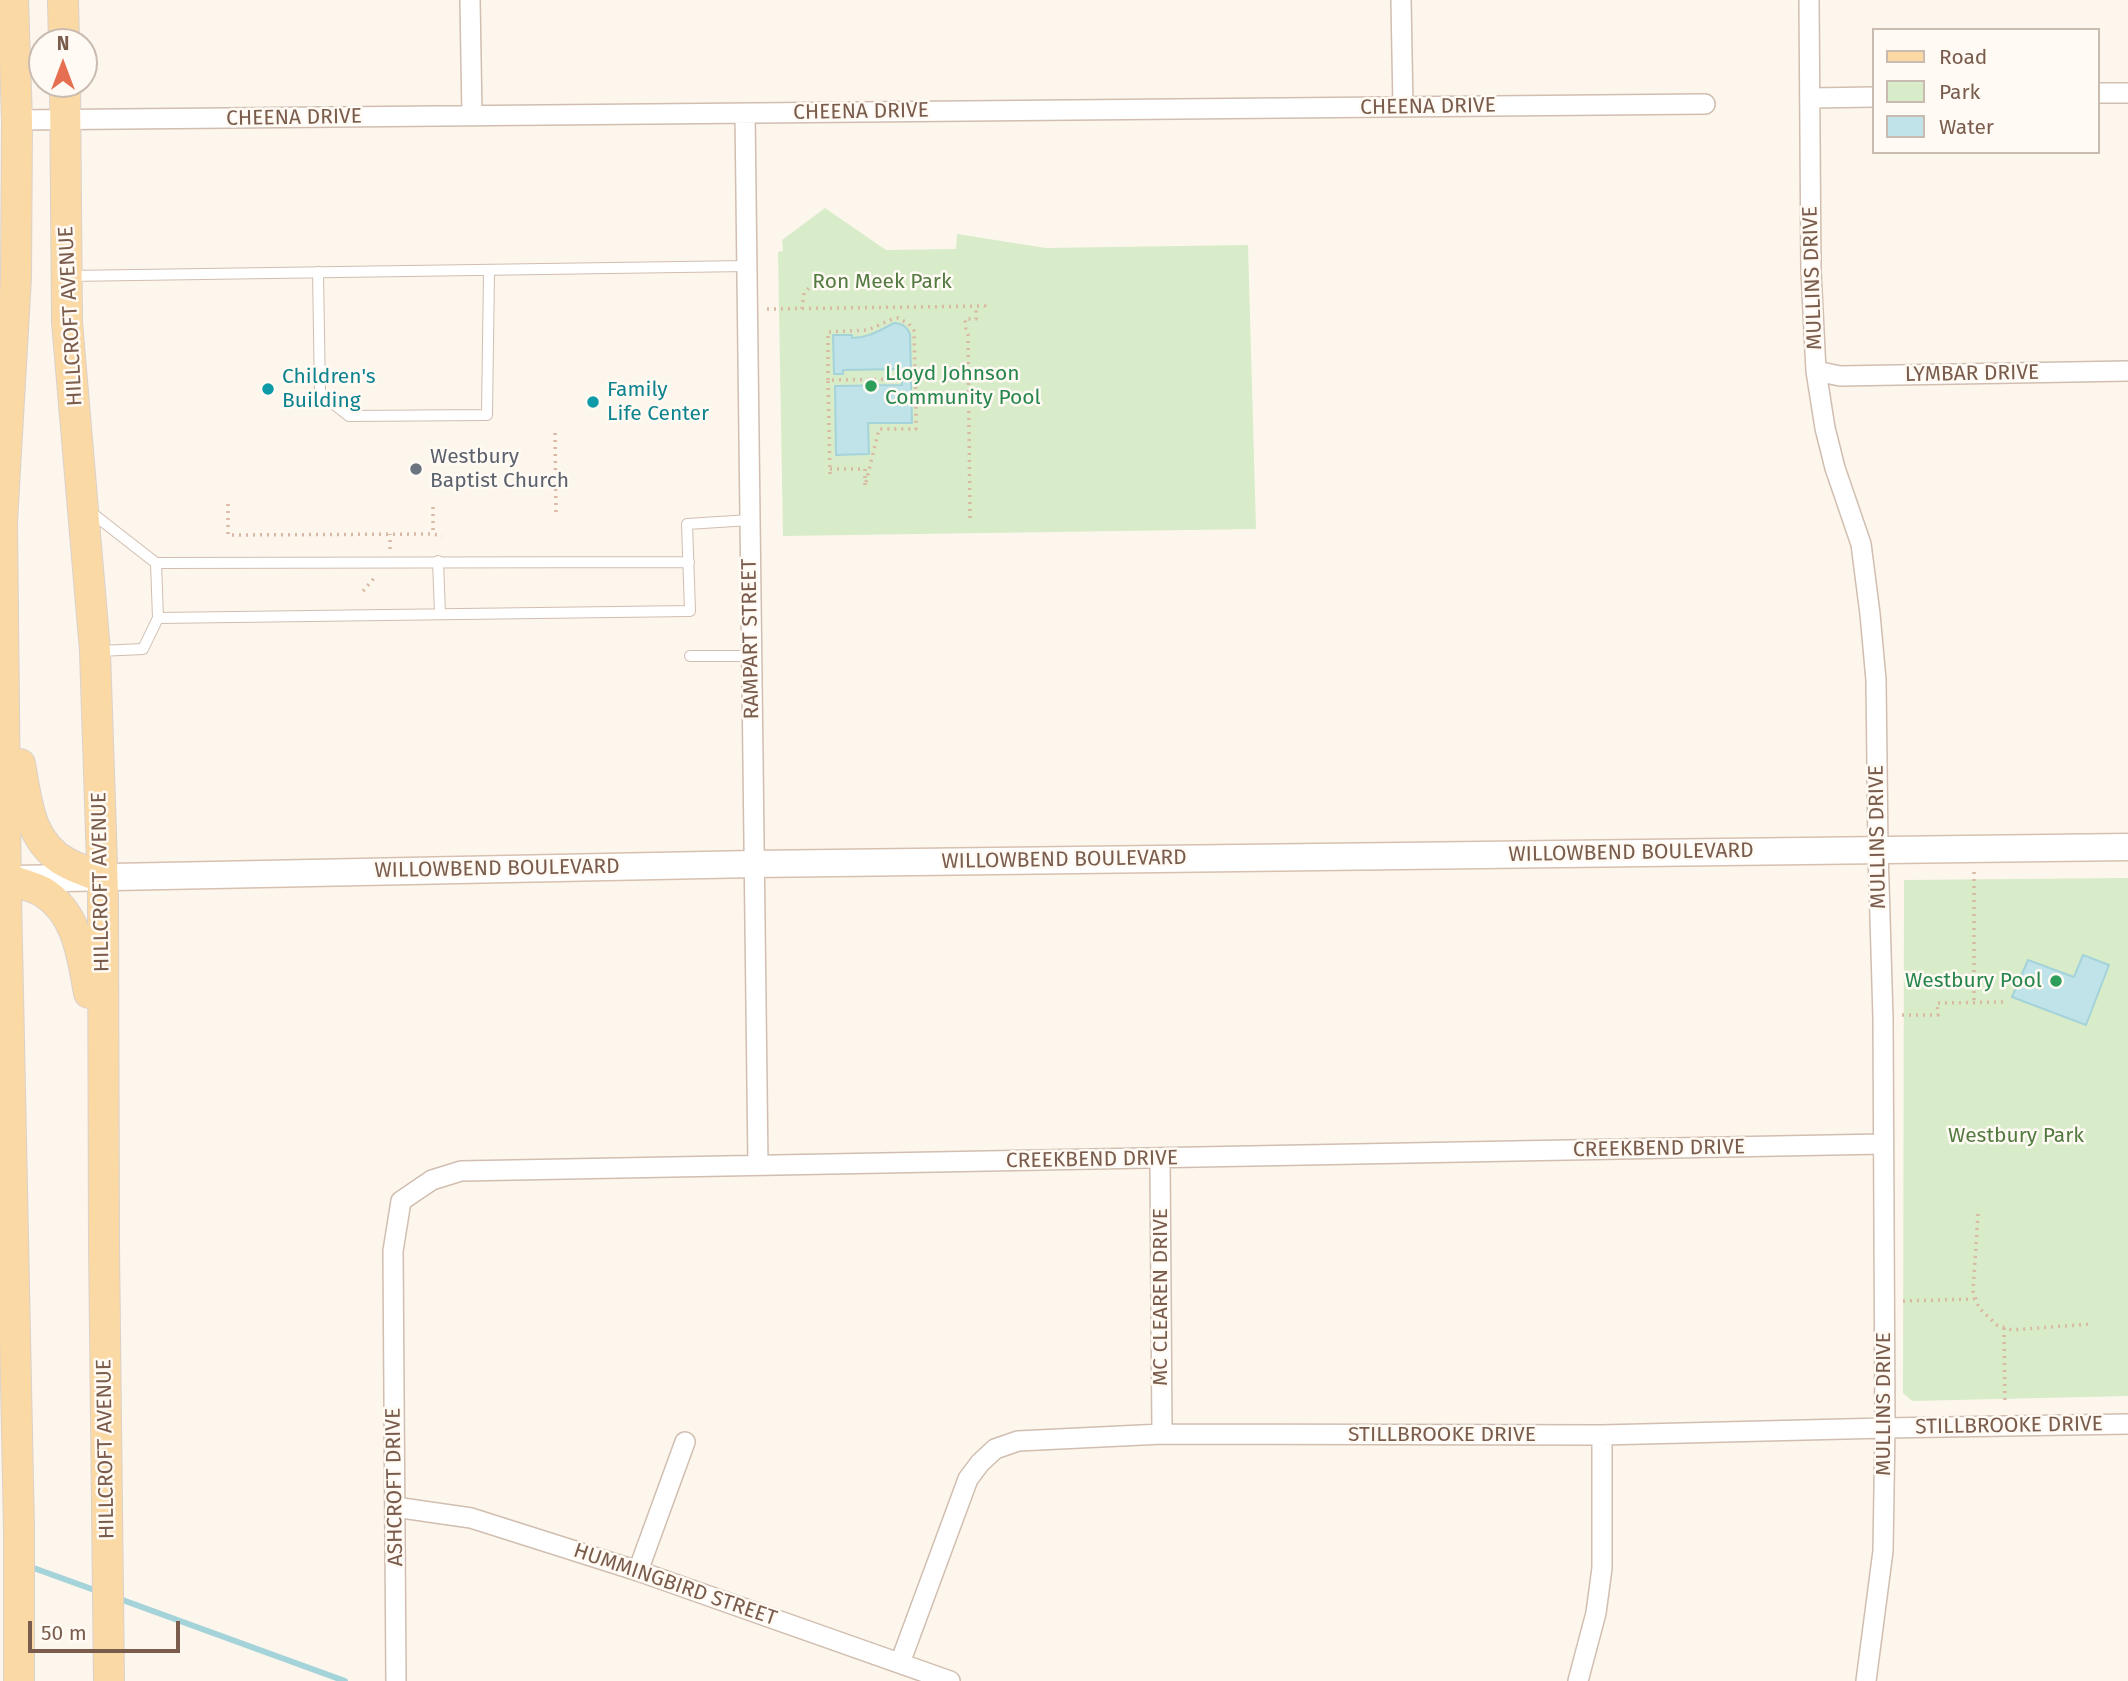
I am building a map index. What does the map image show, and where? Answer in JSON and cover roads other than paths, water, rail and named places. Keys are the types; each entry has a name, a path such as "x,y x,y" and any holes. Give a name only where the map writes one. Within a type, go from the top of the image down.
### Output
{"main road":[{"path":"13,0 17,120 16,277 2,522 2,648 3,879 19,1530 19,1681"},
{"path":"63,0 64,28"},
{"name":"HILLCROFT AVENUE","path":"65,98 67,322 95,651 102,877 109,1681"},
{"path":"4,692 31,821 40,840 67,863 102,877"},
{"name":"WILLOWBEND BOULEVARD","path":"3,879 754,864 2128,847"},
{"path":"3,879 41,891 57,903 75,932 82,955 103,1076"}],"street":[{"path":"470,0 472,116"},
{"path":"1401,0 1403,107"},
{"name":"MULLINS DRIVE","path":"1809,0 1811,271 1816,371 1825,428 1835,468 1861,544 1876,680 1883,1018 1885,1428 1883,1551 1866,1681"},
{"path":"2100,93 2128,93"},
{"path":"1811,98 1872,97"},
{"name":"CHEENA DRIVE","path":"17,120 1705,104"},
{"name":"RAMPART STREET","path":"745,113 758,1165"},
{"name":"LYMBAR DRIVE","path":"1816,371 1840,376 2128,372"},
{"name":"CREEKBEND DRIVE","path":"393,1292 393,1251 401,1201 432,1180 461,1171 1883,1144"},
{"name":"MC CLEAREN DRIVE","path":"1160,1159 1162,1434"},
{"name":"ASHCROFT DRIVE","path":"393,1292 396,1681"},
{"name":"STILLBROOKE DRIVE","path":"900,1663 968,1479 995,1449 1018,1441 1162,1434 1602,1435 2128,1424"},
{"path":"1578,1681 1596,1613 1602,1568 1602,1435"},
{"path":"638,1571 685,1441"},
{"name":"HUMMINGBIRD STREET","path":"395,1507 471,1518 638,1571 950,1681"}],"lane":[{"path":"67,276 747,266"},
{"path":"318,272 320,393 349,416 487,415 489,271"},
{"path":"83,506 156,563 688,562"},
{"path":"158,618 690,611 687,524 750,520"},
{"path":"438,561 440,614"},
{"path":"95,651 143,649 158,618 156,563"},
{"path":"690,656 752,656"}],"water":[{"path":"894,323 904,326 910,334 911,373 901,373 901,369 843,370 843,374 834,374 833,335 864,337"},
{"path":"902,381 911,381 912,423 868,423 869,454 836,455 835,386 902,385"},
{"path":"2083,955 2109,965 2086,1025 2012,997 2028,960 2074,977"}],"waterway":[{"path":"28,1566 100,1592"},
{"path":"117,1598 345,1681"}],"place":[{"name":"Lloyd Johnson Community Pool","path":"871,386"},
{"name":"Children's Building","path":"268,389"},
{"name":"Family Life Center","path":"593,402"},
{"name":"Westbury Baptist Church","path":"416,469"},
{"name":"Westbury Pool","path":"2056,981"}],"park label":[{"name":"Ron Meek Park","path":"882,282"},
{"name":"Westbury Park","path":"2016,1136"}]}
